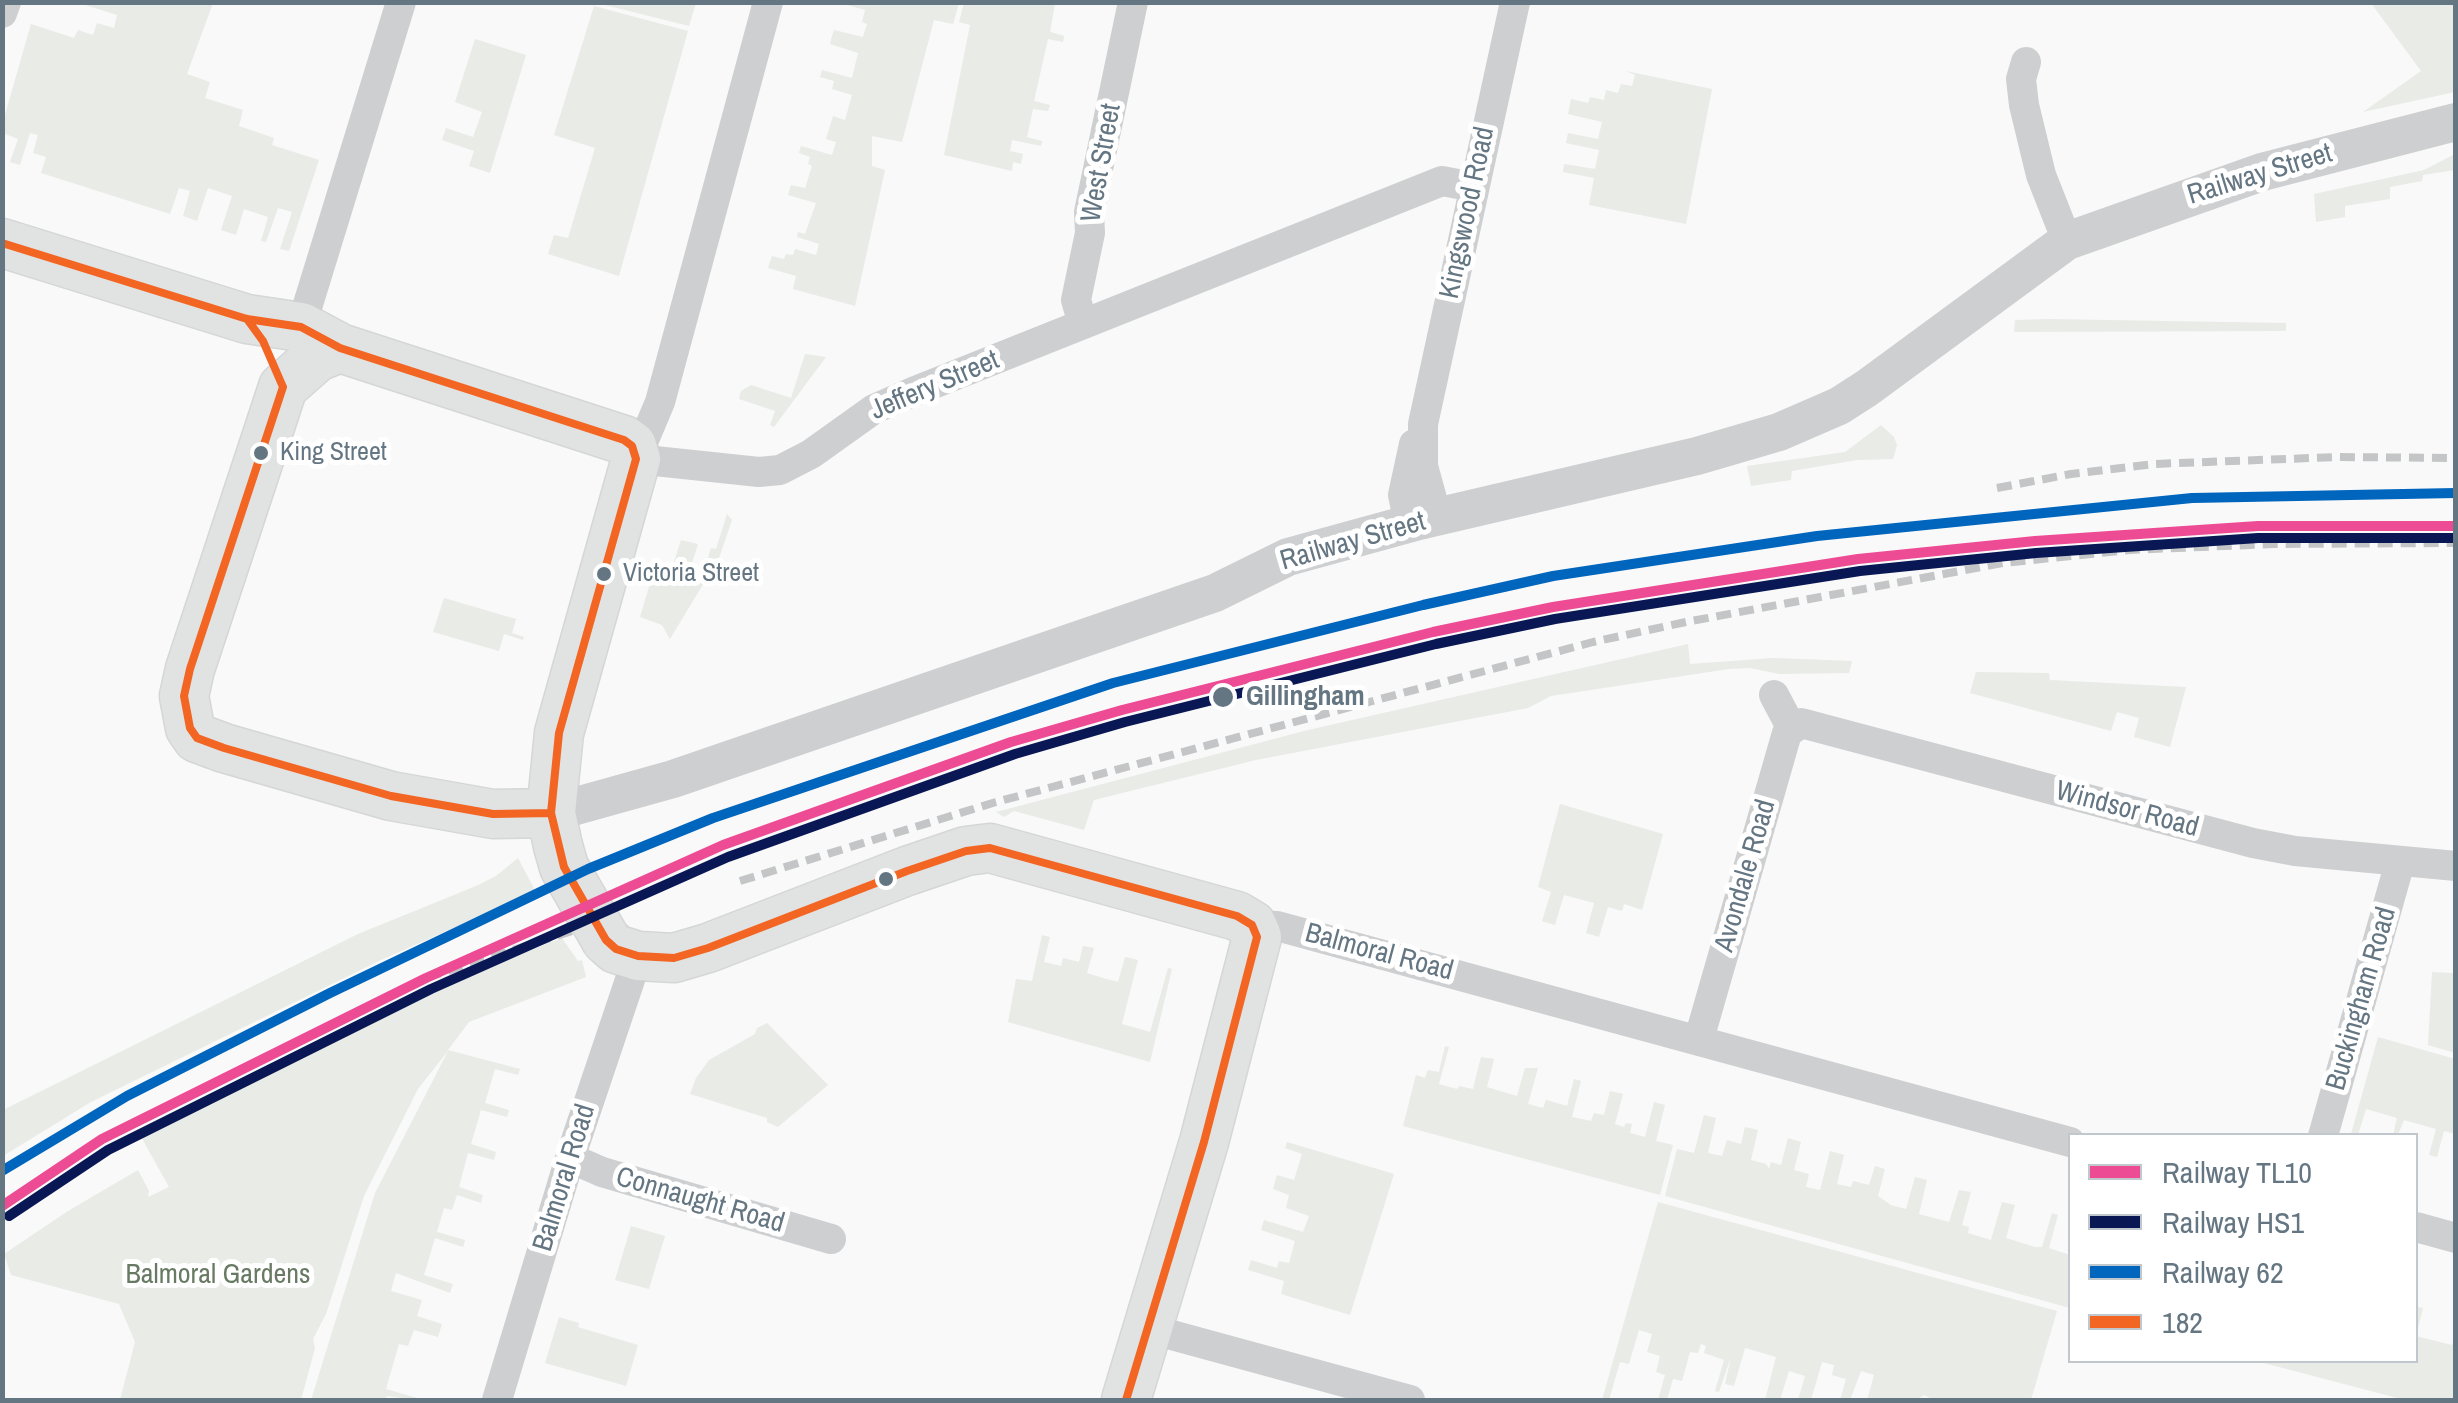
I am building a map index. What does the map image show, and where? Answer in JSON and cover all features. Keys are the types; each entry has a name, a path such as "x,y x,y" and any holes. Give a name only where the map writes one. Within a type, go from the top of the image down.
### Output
{"main road":[{"path":"2,243 320,338 624,440 632,446 636,459 559,734 554,830 564,867 622,948"},
{"path":"247,319 284,386"},
{"path":"320,338 318,357 284,386 190,669 184,696 187,718 197,738 337,782 554,830"},
{"name":"Balmoral Road","path":"622,948 674,958 907,871 966,851 990,848 1238,916 1252,925"},
{"path":"1126,1400 1204,1142 1257,937 1252,925"}],"street":[{"path":"2,13 6,2"},
{"path":"320,338 401,2"},
{"path":"636,459 660,402 768,2"},
{"name":"West Street","path":"1083,324 1076,300 1090,235 1088,212 1134,2"},
{"name":"Kingswood Road","path":"1423,520 1403,496 1404,482 1410,452 1423,424 1516,2"},
{"path":"2026,62 2021,79 2024,105 2041,176 2067,241"},
{"name":"Railway Street","path":"554,830 672,779 1215,593 1288,557 1423,520 1697,456 1810,420 1867,388 2067,241 2257,173 2456,122"},
{"name":"Jeffery Street","path":"636,459 759,472 780,470 811,454 874,409 1442,182 1474,187"},
{"path":"1774,695 1798,727"},
{"name":"Windsor Road","path":"1798,727 2295,852 2456,866"},
{"name":"Avondale Road","path":"1699,1040 1787,734 1798,727"},
{"name":"Buckingham Road","path":"2324,1133 2400,862"},
{"name":"Balmoral Road","path":"1252,925 1277,926 2068,1141"},
{"name":"Balmoral Road","path":"497,1400 570,1158 622,948"},
{"name":"Connaught Road","path":"570,1158 602,1172 831,1239"},
{"path":"2418,1228 2456,1238"},
{"path":"1146,1328 1410,1400"}],"green space":[{"path":"86,3 213,3 187,74 210,82 205,98 243,110 239,126 274,138 272,145 319,160 289,251 280,249 292,212 278,208 266,242 261,241 268,217 244,209 236,235 221,230 232,196 208,188 197,221 183,216 190,191 179,188 170,214 41,173 46,157 33,153 38,135 30,133 20,165 10,162 18,139 3,133 3,122 31,24 74,38 78,30 93,35 97,23 114,28 117,15"},
{"path":"597,3 696,3 689,26"},
{"path":"840,3 959,3 953,24 934,20 902,142 872,136 872,166 885,170 855,306 793,289 796,276 768,268 772,256 784,259 786,254 793,255 795,249 816,255 819,244 797,237 798,232 805,234 816,203 788,195 791,185 805,188 812,166 808,164 810,157 799,153 801,146 832,155 836,142 826,139 833,116 845,120 852,95 832,89 834,81 820,77 822,70 852,78 858,53 830,44 832,36 834,30 863,37 867,24 862,22 865,10"},
{"path":"964,3 1059,3 1055,4 1050,32 1064,36 1063,42 1048,39 1034,101 1050,105 1048,111 1033,109 1027,137 1042,141 1041,146 1012,140 1010,151 1023,154 1021,164 1013,162 1012,171 944,155 970,25 959,22"},
{"path":"2371,3 2455,3 2455,92 2363,112 2421,71"},
{"path":"594,6 688,31 619,276 548,254 554,235 568,238 595,148 554,135"},
{"path":"475,39 526,55 490,173 469,166 474,151 442,140 446,128 473,137 482,112 455,102"},
{"path":"1626,71 1712,89 1686,224 1589,205 1594,178 1563,172 1564,164 1595,169 1599,150 1566,143 1568,133 1598,139 1602,122 1568,114 1571,99 1588,103 1590,97 1604,100 1606,90 1618,93 1621,84 1632,86 1635,75"},
{"path":"2455,154 2455,170 2423,175 2422,181 2390,187 2390,199 2345,206 2345,217 2316,222 2314,194 2424,170"},
{"path":"2015,320 2286,323 2286,331 2014,332"},
{"path":"805,354 826,357 774,427 770,425 775,411 739,399 741,391 751,385 791,398"},
{"path":"1881,425 1897,445 1893,459 1857,460 1792,471 1791,480 1751,486 1747,466 1845,452"},
{"path":"727,514 732,520 719,558 670,639 662,625 640,617 656,563 672,568 681,540 698,544 689,573 702,577"},
{"path":"444,598 516,619 512,633 524,637 523,640 504,634 499,651 433,632"},
{"path":"1688,644 1690,664 1773,658 1852,661 1849,673 1779,674 1750,668 1729,669 1551,696 1528,708 1256,760 1094,800 1084,830 1014,811 1004,817 996,812 1308,730"},
{"path":"1976,672 2049,673 2050,680 2186,687 2170,747 2134,737 2139,718 2117,712 2111,731 1970,693"},
{"path":"1560,804 1663,834 1642,910 1624,904 1622,911 1608,907 1599,937 1586,933 1594,903 1564,895 1555,925 1542,921 1551,892 1538,887"},
{"path":"518,858 538,896 494,910 381,960 91,1102 3,1156 3,1110 358,934 476,886"},
{"path":"1042,935 1050,937 1044,962 1061,966 1063,958 1079,962 1083,946 1094,948 1087,973 1118,982 1125,957 1138,960 1122,1024 1150,1032 1168,968 1172,969 1150,1062 1008,1022 1016,979 1032,981"},
{"name":"Balmoral Gardens","path":"562,938 578,961 582,960 586,977 469,1022 448,1050 520,1069 518,1075 495,1069 485,1103 509,1110 507,1117 481,1110 471,1144 496,1152 494,1160 468,1153 459,1187 483,1195 481,1203 457,1195 452,1210 444,1208 437,1232 465,1240 463,1247 435,1238 424,1275 453,1284 450,1293 396,1273 391,1291 422,1300 417,1316 442,1324 438,1337 414,1330 408,1346 399,1344 386,1389 416,1400 387,1396 385,1400 311,1400 375,1193 448,1051 418,1089 364,1196 326,1314 313,1339 315,1348 301,1400 120,1400 135,1342 119,1304 11,1275 4,1254 138,1170 149,1191 148,1197 169,1187 140,1135 415,995"},
{"path":"2455,956 2455,1053 2428,1045 2432,972 2454,973"},
{"path":"767,1023 828,1085 778,1127 767,1122 767,1118 690,1094 709,1060"},
{"path":"2378,1037 2455,1059 2455,1134 2444,1131 2437,1157 2429,1155 2436,1129 2404,1120 2399,1133 2393,1133 2397,1118 2366,1109 2359,1133 2351,1133"},
{"path":"1445,1046 1449,1047 1439,1084 1457,1089 1473,1089 1481,1057 1494,1059 1487,1087 1517,1096 1525,1068 1538,1068 1528,1104 1543,1108 1546,1100 1567,1106 1574,1079 1581,1081 1572,1117 1591,1121 1594,1113 1604,1115 1610,1091 1623,1094 1615,1124 1632,1124 1630,1133 1645,1137 1654,1102 1665,1105 1656,1141 1673,1145 1660,1195 1403,1126 1416,1075 1425,1078 1428,1070 1439,1072"},
{"path":"1704,1115 1716,1118 1708,1153 1722,1156 1727,1140 1741,1144 1745,1127 1758,1130 1751,1160 1766,1164 1769,1169 1771,1162 1781,1165 1788,1138 1801,1142 1794,1170 1809,1174 1806,1187 1820,1190 1830,1151 1844,1155 1837,1184 1851,1187 1853,1181 1869,1185 1875,1166 1885,1169 1878,1196 1891,1205 1906,1209 1915,1177 1927,1180 1919,1214 1949,1222 1959,1190 1971,1192 1962,1225 1969,1227 1968,1233 1991,1240 2002,1202 2015,1205 2006,1238 2035,1247 2042,1247 2052,1213 2058,1215 2049,1248 2068,1254 2068,1307 1665,1196 1677,1149 1694,1153"},
{"path":"1287,1142 1394,1174 1350,1315 1281,1294 1284,1281 1248,1270 1251,1260 1277,1268 1279,1261 1289,1263 1295,1241 1261,1230 1264,1220 1303,1232 1309,1216 1286,1208 1289,1195 1273,1189 1277,1175 1294,1180 1302,1154 1285,1148"},
{"path":"1658,1202 2057,1311 2031,1400 1934,1400 1924,1395 1917,1400 1867,1400 1874,1375 1861,1371 1850,1400 1840,1400 1846,1379 1832,1375 1834,1365 1822,1362 1811,1400 1798,1400 1805,1376 1789,1371 1780,1400 1765,1400 1776,1357 1745,1348 1734,1386 1725,1384 1731,1357 1719,1392 1715,1391 1724,1360 1704,1353 1706,1346 1701,1344 1698,1353 1690,1352 1682,1381 1673,1379 1667,1400 1658,1400 1665,1375 1656,1372 1660,1356 1647,1352 1652,1334 1639,1330 1629,1364 1620,1362 1609,1400 1602,1400"},
{"path":"631,1226 665,1236 649,1289 615,1280"},
{"path":"559,1317 579,1323 578,1327 638,1345 626,1386 545,1363"},
{"path":"2455,1335 2455,1400 2405,1400 2264,1363 2418,1363 2418,1336 2452,1345"}],"railway":[{"path":"1997,488 2154,464 2338,457 2456,458"},
{"path":"740,881 996,802 1593,642 1686,622 2003,563 2130,550 2456,543"},
{"path":"426,978 616,917"}],"rail line":[{"name":"62","path":"2,1171 127,1096 588,869 713,818 1113,683 1553,576 1817,536 2192,498 2456,493"},
{"name":"TL10","path":"2,1206 102,1139 426,978 723,845 1011,742 1122,710 1433,632 1553,607 1858,559 2035,541 2258,526 2456,526"},
{"name":"HS1","path":"9,1216 108,1150 431,989 728,857 1015,754 1125,722 1436,644 1555,619 1860,571 2036,553 2258,538 2456,538"}],"transit line":[{"name":"182","path":"2,243 247,319 301,327 340,348 624,440 632,446 636,459 559,733 551,813 564,867 606,940 616,949 638,956 674,958 907,871 966,851 990,848 1237,916 1252,925 1257,937 1204,1142 1126,1400"},
{"name":"182","path":"247,319 263,341 283,387 190,669 184,696 190,728 197,738 224,748 391,796 493,814 551,813"}],"place":[{"name":"King Street","path":"261,453"},
{"name":"Victoria Street","path":"604,574"},
{"name":"Gillingham","path":"1223,697"}]}
